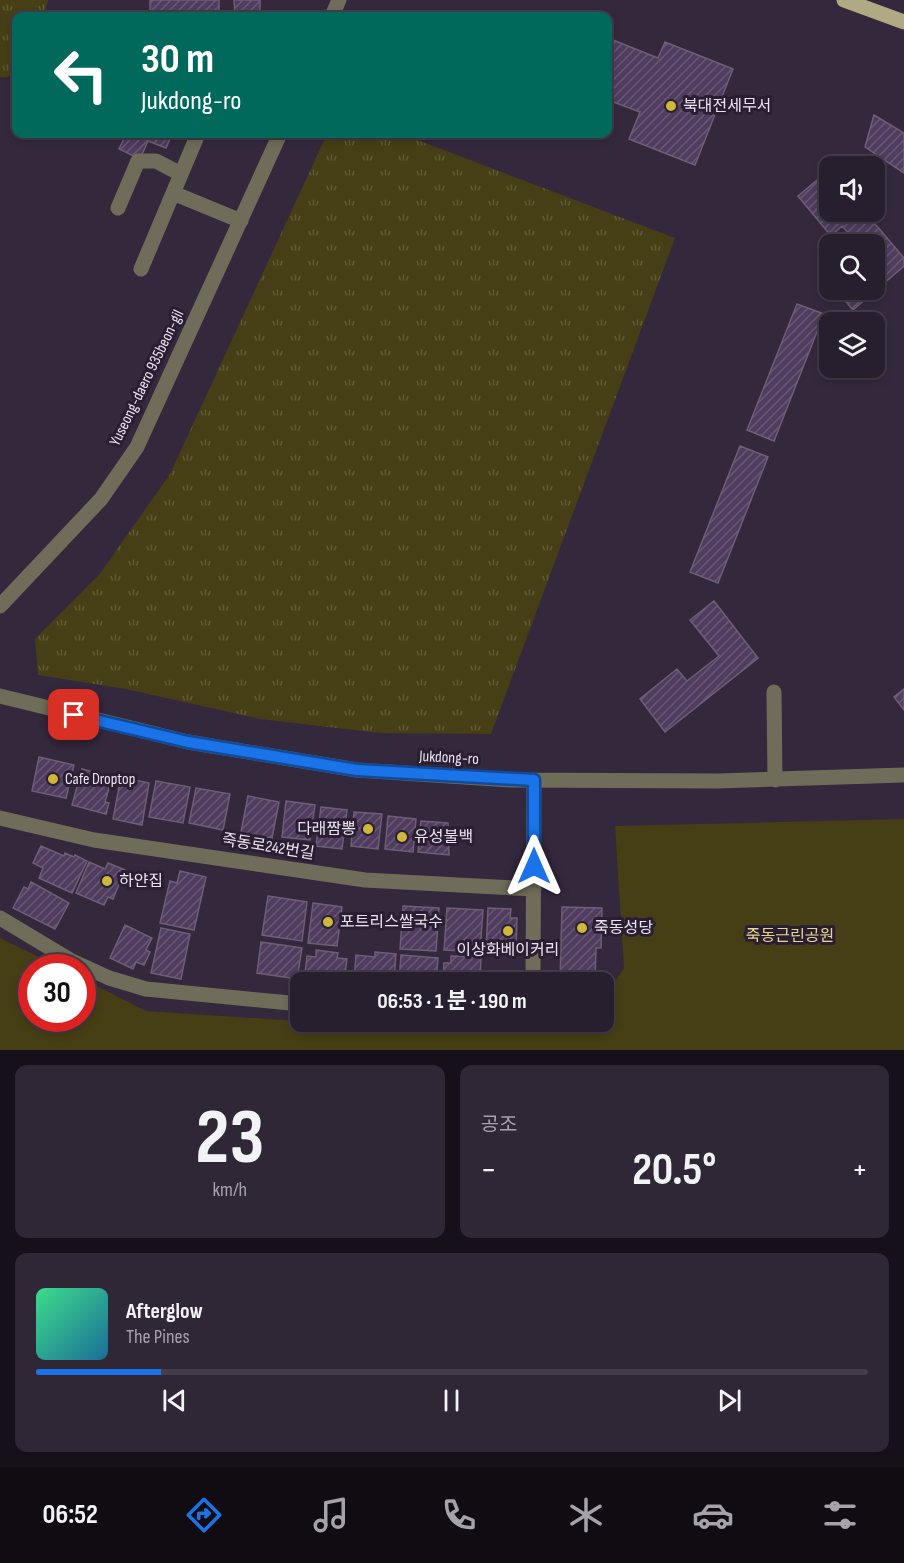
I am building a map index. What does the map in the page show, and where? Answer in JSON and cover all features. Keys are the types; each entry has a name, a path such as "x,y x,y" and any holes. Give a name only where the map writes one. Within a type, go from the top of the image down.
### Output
{"main road":[{"path":"844,0 904,22"}],"street":[{"path":"141,269 196,138"},
{"name":"Yuseong-daero 935beon-gil","path":"0,606 101,499 137,447 278,138"},
{"path":"118,208 138,161 156,162 181,174"},
{"path":"173,193 241,220"},
{"path":"774,692 775,780"},
{"name":"Jukdong-ro","path":"0,696 188,742 357,770 534,780 775,780 904,775"},
{"path":"533,972 534,780"},
{"name":"죽동로242번길","path":"0,819 94,840 365,880 438,886 534,889"},
{"path":"0,918 69,960 109,978 146,989 290,1003"}],"green space":[{"path":"0,0 48,0 45,12 12,12 12,72 8,77 0,77"},
{"path":"325,138 412,138 675,238 491,734 380,733 260,719 126,689 38,675 35,639 99,575 170,474"},
{"name":"죽동근린공원","path":"904,819 904,1050 0,1050 0,938 33,954 18,954 18,1032 96,1032 96,986 146,1011 290,1020 290,1032 614,1032 614,983 624,968 615,826"}],"building":[{"path":"150,0 219,0 219,12 150,12"},
{"path":"234,0 260,0 260,12 235,12"},
{"name":"북대전세무서","path":"612,40 658,58 665,42 733,69 695,165 629,139 640,112 612,102"},
{"path":"874,115 904,133 904,173 885,160 885,156 878,156 865,147"},
{"path":"124,138 170,138 166,148 148,141 140,159 119,149"},
{"path":"819,178 819,221 798,196"},
{"path":"819,222 873,222 884,234 849,234 842,226 833,234 829,234"},
{"path":"885,236 904,258 904,266 885,282"},
{"path":"844,300 865,300 853,310"},
{"path":"797,304 819,312 819,327 774,441 747,430"},
{"path":"740,446 768,457 718,583 690,572"},
{"path":"714,601 758,658 665,732 640,699 677,669 687,681 719,656 690,620"},
{"path":"904,689 904,710 894,697"},
{"path":"39,757 74,765 66,798 32,791"},
{"path":"82,769 112,777 105,802 109,803 106,814 72,805"},
{"path":"121,777 149,783 142,825 113,819"},
{"path":"156,781 190,787 183,823 149,817"},
{"path":"196,788 230,794 223,830 189,823"},
{"path":"248,796 279,802 272,838 241,832"},
{"path":"286,801 315,805 310,840 282,837"},
{"path":"321,807 347,810 342,849 316,846"},
{"path":"354,812 382,814 378,849 351,846"},
{"path":"388,816 416,819 413,852 385,849"},
{"path":"421,821 448,823 449,855 418,852"},
{"path":"41,846 64,856 65,853 74,857 75,855 87,861 72,893 39,878 43,868 33,863"},
{"path":"89,862 105,869 108,863 125,870 113,899 108,897 104,905 76,893"},
{"path":"180,871 206,877 194,930 160,923 170,881 177,883"},
{"path":"31,882 69,903 55,929 13,908 24,887 28,889"},
{"path":"268,896 307,902 302,941 262,935"},
{"path":"313,903 342,907 337,946 308,943"},
{"path":"403,906 439,908 436,951 400,949"},
{"name":"죽동성당","path":"562,907 602,908 601,948 596,948 595,972 560,972"},
{"path":"447,908 483,910 480,952 444,950"},
{"path":"488,908 511,909 510,918 517,918 516,951 486,950"},
{"path":"125,925 152,938 146,950 150,952 144,965 136,962 133,969 110,958"},
{"path":"161,928 190,934 181,979 151,973"},
{"path":"261,942 302,948 298,972 290,972 290,978 257,973"},
{"path":"316,950 338,953 337,958 347,959 345,972 305,972 307,956 316,957"},
{"path":"375,952 396,954 395,972 355,972 356,955 375,957"},
{"path":"401,955 438,958 437,972 400,972"},
{"path":"451,956 481,957 480,972 444,972 444,963 451,963"}],"place":[{"name":"북대전세무서","path":"671,106"},
{"name":"Cafe Droptop","path":"53,779"},
{"name":"다래짬뽕","path":"368,829"},
{"name":"유성불백","path":"402,837"},
{"name":"하얀집","path":"107,881"},
{"name":"포트리스쌀국수","path":"328,922"},
{"name":"죽동성당","path":"582,928"},
{"name":"이상화베이커리","path":"508,931"}],"route":[{"path":"74,715 188,742 357,770 534,780 534,866"}]}
